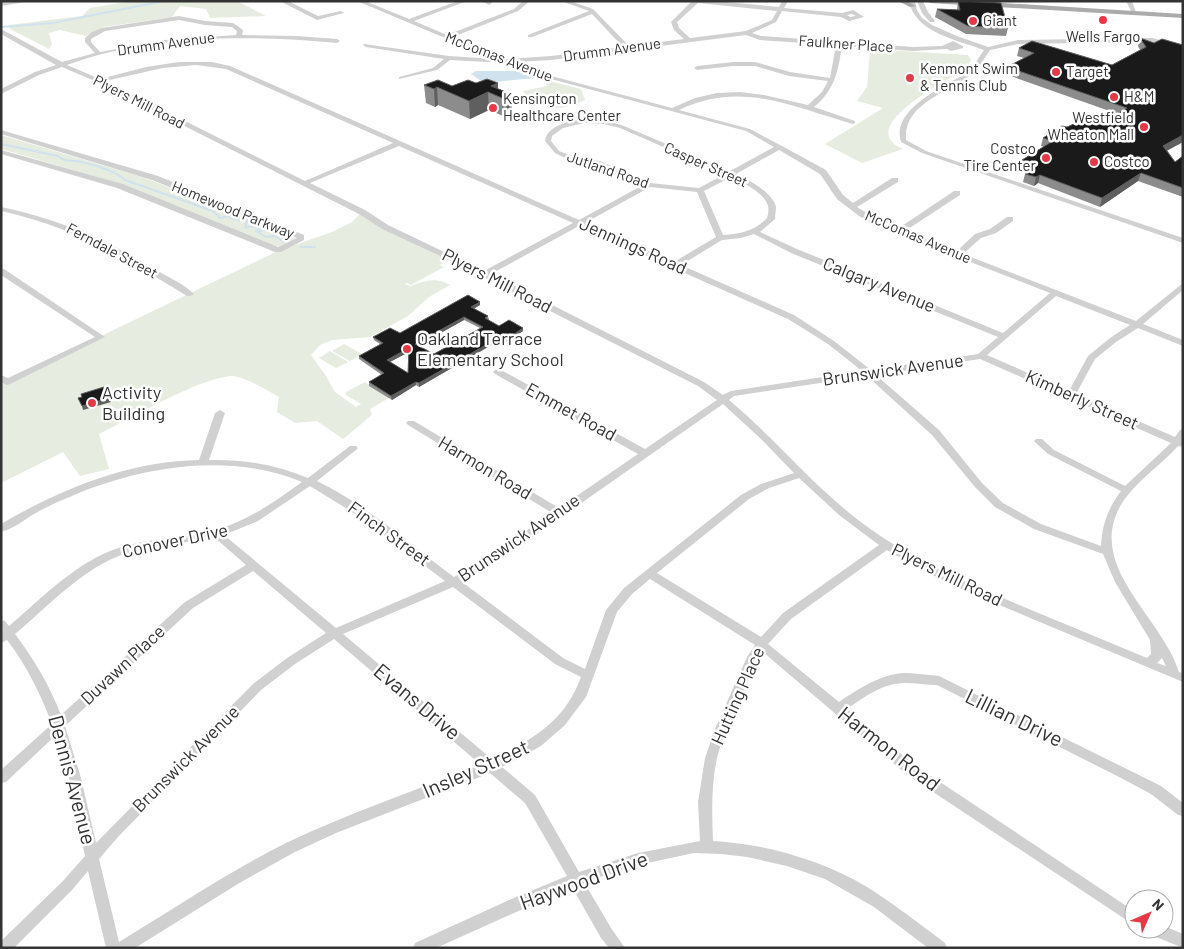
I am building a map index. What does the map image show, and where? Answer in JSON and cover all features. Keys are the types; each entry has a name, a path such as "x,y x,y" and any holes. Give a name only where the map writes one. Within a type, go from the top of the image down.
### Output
{"main road":[{"path":"901,1 912,3"},
{"path":"930,1 936,2"},
{"path":"984,1 1183,16"},
{"path":"920,3 1019,4"},
{"path":"1134,12 1183,12"}],"street":[{"path":"1,4 29,1"},
{"path":"283,1 317,18 341,13"},
{"path":"361,4 374,1"},
{"path":"408,21 464,1"},
{"path":"447,36 516,10 527,1"},
{"path":"564,1 593,12 627,48"},
{"path":"688,40 676,29 674,22 696,1 842,15"},
{"name":"Drumm Avenue","path":"366,45 449,58 507,61 551,58 747,33 770,24 785,1"},
{"path":"1129,1 1134,12"},
{"path":"912,3 921,20 929,26 990,48 1037,41 1152,40 1183,48"},
{"path":"920,3 930,20 938,26 990,48"},
{"name":"McComas Avenue","path":"361,4 552,78 738,126 780,147 823,172 840,198 876,222 1183,343"},
{"path":"530,36 593,12"},
{"path":"99,54 88,42 88,38 94,33 104,29 176,18 233,25 240,30 239,36"},
{"name":"Faulkner Place","path":"747,33 760,38 839,44 925,50 946,48"},
{"name":"Plyers Mill Road","path":"3,35 99,81 376,220 385,227 400,232 669,367 725,399 747,418 843,514 886,546 952,581 1178,676"},
{"name":"Drumm Avenue","path":"1,92 27,78 64,64 99,54 185,40 239,36 337,41"},
{"path":"809,107 823,96 833,80 839,44"},
{"path":"990,48 970,73 912,110 902,124 900,135 903,141 924,152 1183,241"},
{"path":"401,78 435,69 449,58"},
{"name":"Jennings Road","path":"99,81 166,67 198,63 228,67 791,317 818,332 853,357 929,426 950,448 985,492 999,505 1021,519 1107,552"},
{"path":"697,68 733,64 755,64 799,76 833,80"},
{"path":"676,109 698,99 740,94 777,99 809,107 853,122"},
{"name":"Casper Street","path":"595,121 622,127 731,173 759,190 772,206 771,219 755,232"},
{"name":"Jutland Road","path":"595,121 562,126 549,135 548,142 557,152 565,156 597,163 649,185 700,190"},
{"name":"Homewood Parkway","path":"1,132 155,178 301,237 300,240 278,250 120,186 1,152"},
{"path":"303,184 399,143"},
{"path":"720,238 700,190 780,147"},
{"path":"852,207 895,180"},
{"path":"485,274 649,185"},
{"path":"900,231 957,193"},
{"name":"Ferndale Street","path":"1,209 37,216 73,228 190,294"},
{"path":"958,254 978,236 994,231 1010,219"},
{"path":"676,265 720,238 738,238 755,232"},
{"name":"Calgary Avenue","path":"755,232 794,251 1003,336"},
{"path":"1,271 101,337 4,380"},
{"path":"1071,396 1091,358 1113,340 1137,326 1183,285"},
{"name":"Brunswick Avenue","path":"4,948 67,886 92,857 257,687 290,661 335,633 454,582 503,552 644,453 737,393 982,356 1003,336 1055,294"},
{"name":"Kimberly Street","path":"982,356 1071,396 1181,440"},
{"name":"Emmet Road","path":"498,372 644,453"},
{"path":"203,463 220,413"},
{"name":"Harmon Road","path":"411,423 559,512"},
{"path":"1178,676 1168,655 1156,640 1117,574 1107,552 1107,537 1112,513 1126,490 1181,440"},
{"path":"1039,441 1051,452 1126,490"},
{"name":"Conover Drive","path":"4,632 75,578 112,555 154,542 217,534 254,519 352,448"},
{"name":"Finch Street","path":"1,529 27,512 92,483 131,472 203,463 264,468 309,481 358,510 559,661 589,676"},
{"name":"Insley Street","path":"122,948 236,878 290,848 331,829 493,766 538,742 561,722 580,697 612,610 628,591 745,497 765,486 801,474"},
{"name":"Evans Drive","path":"217,534 530,799 574,880 606,933 618,948"},
{"name":"Hutting Place","path":"707,846 704,802 711,758 721,729 761,643 787,616 886,546"},
{"name":"Duvawn Place","path":"1,778 189,605 254,565"},
{"name":"Harmon Road","path":"649,573 761,643 911,770 1124,912"},
{"name":"Dennis Avenue","path":"4,632 32,664 57,713 92,857 104,919 113,948"},
{"path":"1148,664 1157,656 1156,640"},
{"name":"Lillian Drive","path":"838,709 870,688 885,682 903,678 939,681 1126,774 1156,790 1183,811"},
{"name":"Haywood Drive","path":"420,948 574,880 637,858 707,846 760,854 812,868 871,898 940,948"}],"shaded area":[{"path":"132,1 237,1 266,16 210,18 206,9 180,6 172,17 104,27 86,36 60,30 49,33 52,45 49,49 10,29 9,25 82,16 90,8"},
{"name":"Kenmont Swim & Tennis Club","path":"870,49 968,55 971,60 967,68 925,93 896,117 889,129 890,140 903,149 862,163 825,144 883,108 857,101 867,87"},
{"path":"549,81 581,89 585,100 569,106 554,108 543,104 547,101 534,96 528,98 523,91 547,86 545,83"},
{"path":"1,135 145,178 294,236 295,240 280,246 273,246 115,182 1,149"},
{"path":"361,213 452,258 440,265 444,267 411,285 404,284 411,286 421,282 436,280 450,285 429,297 408,316 370,337 332,340 320,345 311,355 335,392 356,407 361,404 346,395 346,392 365,382 389,398 370,409 372,415 343,439 317,421 295,423 277,412 279,397 242,378 230,376 199,384 99,434 109,469 80,476 63,452 1,483 1,384 278,251 332,232 352,222"},
{"path":"344,344 362,354 350,361 332,351"},
{"path":"330,351 348,362 336,368 319,358"}],"water":[{"path":"476,71 515,71 536,78 493,82 480,80 471,74"}],"building":[{"path":"958,1 1001,3 1008,28 968,26 937,9 960,10"},
{"name":"Westfield Wheaton Mall","path":"1140,38 1154,43 1162,39 1183,45 1183,135 1163,146 1175,162 1183,156 1183,188 1141,173 1102,198 1040,175 1036,177 1025,174 1038,165 1022,160 1053,141 1043,138 1062,126 1067,127 1087,118 1101,123 1127,108 1007,67 1034,53 1019,48 1032,41 1112,65 1146,47"},
{"path":"487,79 498,83 491,86 511,94 502,98 488,92 469,101 437,87 434,89 424,85 438,80 452,86 468,80 476,83"},
{"name":"Oakland Terrace Elementary School","path":"468,295 480,302 471,307 488,316 485,318 499,326 509,320 523,328 507,339 500,337 419,383 416,382 391,396 369,382 384,373 359,356 383,343 373,337 390,328 400,333","holes":["464,317 483,327 434,354 415,344","409,348 408,373 387,360"]},
{"path":"104,387 109,398 82,406 78,398 82,397 81,394"}],"waterway":[{"path":"1,27 53,23 164,1"},
{"path":"1,144 58,156 65,160 77,161 102,168 121,176 125,180 213,211 220,218 228,216 232,219 247,221 245,228 252,226 265,230 256,231 266,237 275,236 284,242"},
{"path":"301,247 315,247"}],"place":[{"name":"Wells Fargo","path":"1103,20"},
{"name":"Giant","path":"973,21"},
{"name":"Target","path":"1056,72"},
{"name":"Kenmont Swim & Tennis Club","path":"910,78"},
{"name":"H&M","path":"1114,97"},
{"name":"Kensington Healthcare Center","path":"493,108"},
{"name":"Westfield Wheaton Mall","path":"1144,127"},
{"name":"Costco Tire Center","path":"1046,158"},
{"name":"Costco","path":"1094,162"},
{"name":"Oakland Terrace Elementary School","path":"407,349"},
{"name":"Activity Building","path":"92,403"}]}
